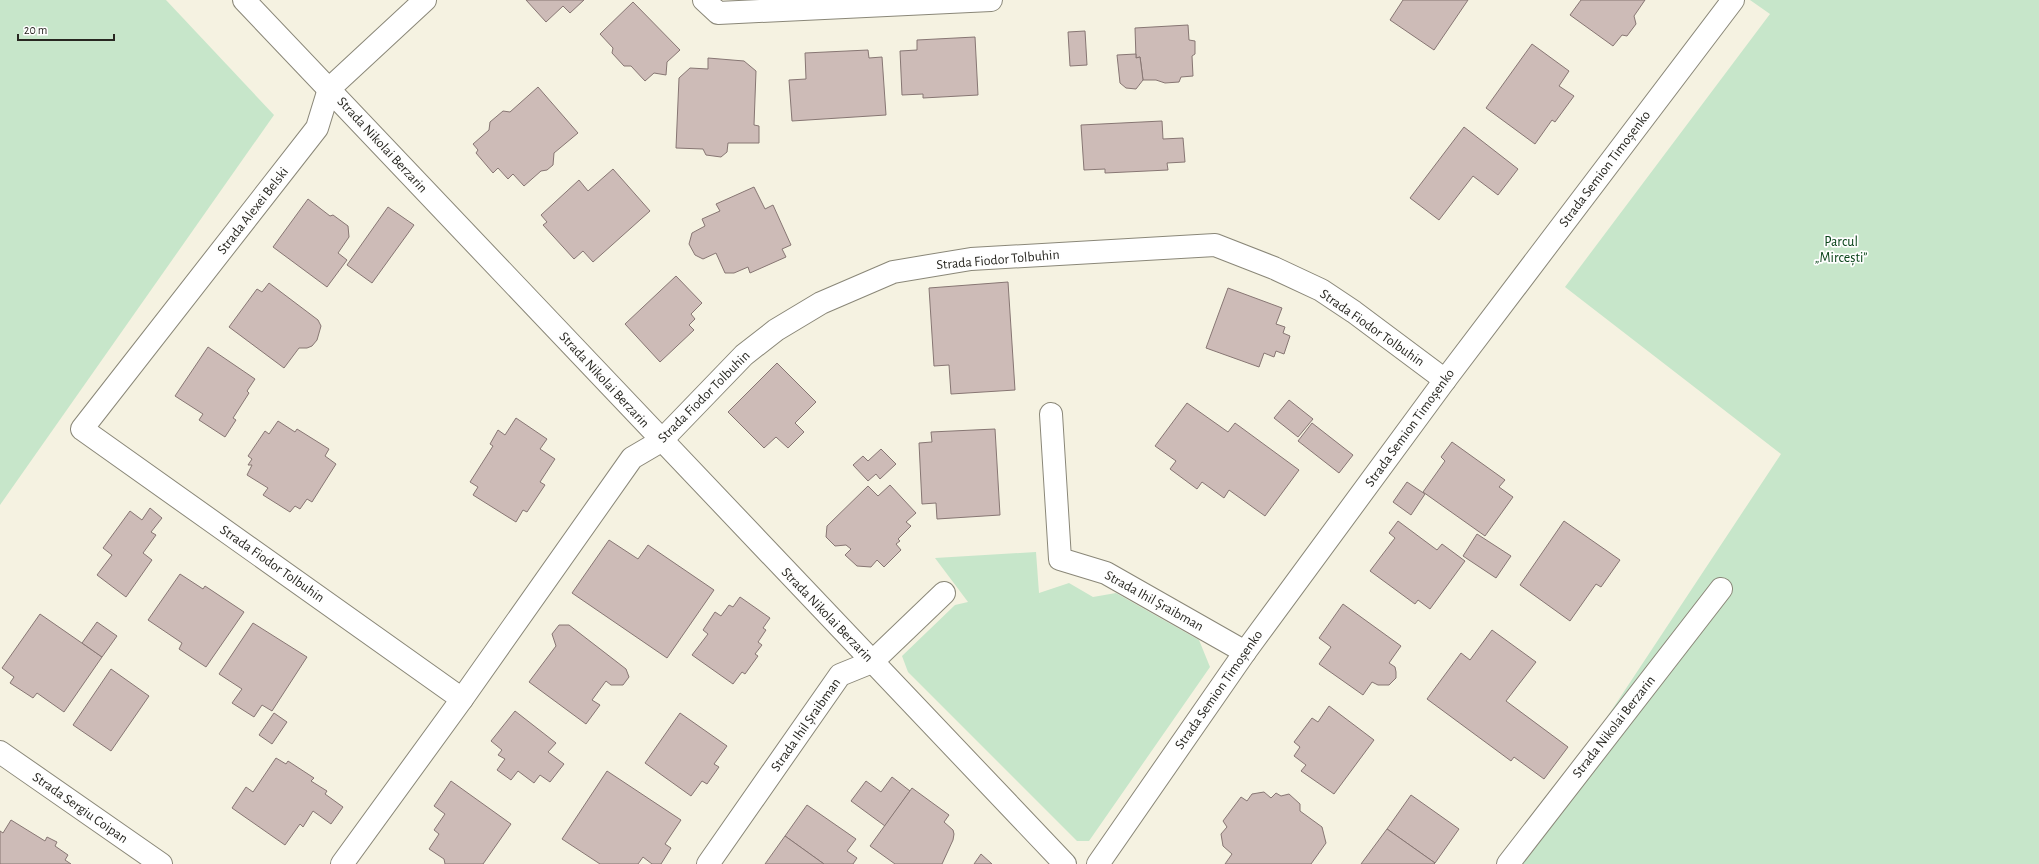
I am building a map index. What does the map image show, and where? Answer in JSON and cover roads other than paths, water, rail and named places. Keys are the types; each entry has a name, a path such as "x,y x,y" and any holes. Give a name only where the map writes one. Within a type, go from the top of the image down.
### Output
{"street":[{"name":"Strada Nikolai Berzarin","path":"244,0 661,441 1065,864"},
{"path":"329,89 425,0"},
{"path":"704,0 718,13 991,0"},
{"name":"Strada Semion Timoșenko","path":"1098,864 1245,652 1445,380 1733,0"},
{"name":"Strada Alexei Belski","path":"82,429 317,128 329,89"},
{"name":"Strada Fiodor Tolbuhin","path":"342,864 462,699 632,458 661,441 744,355 776,330 821,303 857,286 893,272 971,259 1215,245 1274,268 1321,290 1354,312 1445,380"},
{"name":"Strada Ihil Șraibman","path":"1051,414 1060,559 1106,573 1245,652"},
{"name":"Strada Fiodor Tolbuhin","path":"82,429 462,699"},
{"name":"Strada Nikolai Berzarin","path":"1508,864 1721,589"},
{"name":"Strada Ihil Șraibman","path":"708,864 840,675 872,662 944,593"},
{"name":"Strada Sergiu Coipan","path":"0,752 161,864"}],"park label":[{"name":"Parcul „Mircești”","path":"1841,250"}]}
